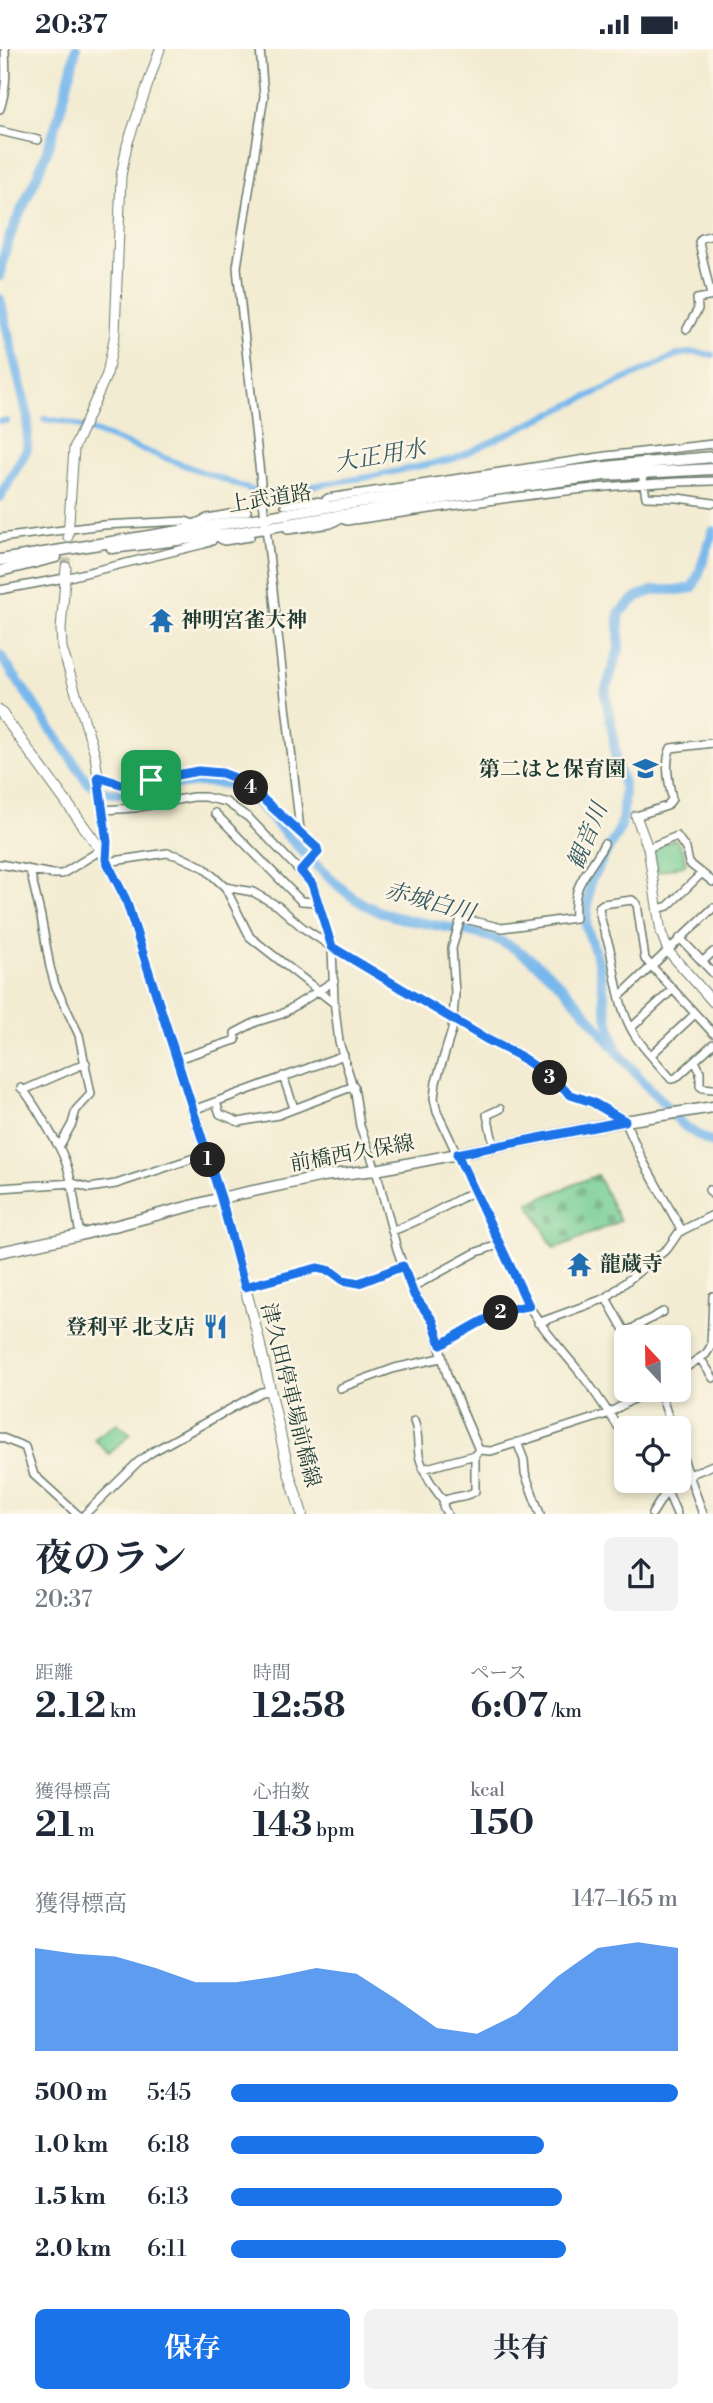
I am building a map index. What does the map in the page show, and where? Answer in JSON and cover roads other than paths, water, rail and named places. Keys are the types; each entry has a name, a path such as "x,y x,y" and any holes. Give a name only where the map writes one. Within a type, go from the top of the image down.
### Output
{"main road":[{"name":"上武道路","path":"267,523 323,505 338,514 542,474 713,457"},
{"name":"上武道路","path":"0,569 59,556 214,531 487,491 606,475 713,469"},
{"name":"上武道路","path":"0,560 196,526 214,531"},
{"path":"0,554 118,540"},
{"name":"津久田停車場前橋線","path":"0,711 101,849 126,900 221,1198 271,1391 289,1473 302,1514"},
{"name":"前橋西久保線","path":"0,1252 323,1176 376,1170 625,1121 713,1107"}],"street":[{"path":"0,109 5,95 5,49"},
{"path":"68,532 74,448 107,374 115,334 121,176 125,155 160,49"},
{"path":"260,49 264,96 237,267 300,830"},
{"path":"0,131 38,140"},
{"path":"687,329 698,309 697,299 712,296 699,242 702,238 713,235"},
{"path":"285,505 317,500 323,505 328,498 449,478 713,444"},
{"path":"643,479 646,497 713,503"},
{"path":"288,530 331,524 338,514 347,521 494,498 643,479 712,482"},
{"path":"0,538 185,521 196,526 207,517 247,511"},
{"path":"214,531 225,541 250,537"},
{"path":"0,590 65,578 204,544 212,541 214,531"},
{"path":"66,567 62,647 90,736 103,808 107,861 167,853 203,867 225,887 250,937 335,1004"},
{"path":"713,743 671,748 668,753 668,778 672,799 667,806 636,816 648,848 661,932 668,951 713,1002"},
{"path":"98,777 124,785 198,771 222,773 243,781 317,848 318,852 302,870"},
{"path":"103,808 134,808 193,797 226,802 249,818 302,870 312,884 332,947 339,1042 354,1086 360,1126 376,1170 403,1266 411,1288 433,1321 441,1345 441,1358 477,1453 475,1491 471,1494 454,1495 443,1501"},
{"path":"215,813 301,901 317,902"},
{"path":"648,848 677,836 686,849 689,863 713,882"},
{"path":"604,844 580,882 573,899 575,918 502,928 461,918 453,946 455,993 452,1030 434,1098 437,1112 538,1323 583,1376 614,1422"},
{"path":"0,864 62,874 101,849"},
{"path":"30,870 50,967 55,985 79,1035 91,1094 76,1110 72,1124 59,1147"},
{"path":"658,909 668,906 702,873"},
{"path":"225,887 253,892 332,947 540,1070 571,1095 592,1102 625,1121 643,1161 682,1231"},
{"path":"713,1033 650,967 645,958 637,904 632,901 603,904 599,907 620,996 631,1028 651,1055 671,1079 676,1078 713,1044"},
{"path":"620,996 713,908"},
{"path":"680,938 713,973"},
{"path":"702,962 713,952"},
{"path":"177,1059 236,1040 236,1033 242,1029 282,1014 334,981"},
{"path":"631,1028 673,990"},
{"path":"651,1055 695,1014"},
{"path":"193,1110 344,1055"},
{"path":"695,1061 700,1071 700,1086 713,1089"},
{"path":"80,1235 73,1183 59,1147 23,1089 86,1063"},
{"path":"283,1076 294,1108"},
{"path":"216,1102 220,1114 239,1122 278,1115 354,1086"},
{"path":"494,1146 487,1115 500,1109"},
{"path":"0,1188 73,1183 89,1188 116,1184 206,1154"},
{"path":"392,1231 412,1224 475,1191"},
{"path":"538,1323 606,1298 668,1248 673,1237 713,1215"},
{"path":"411,1288 477,1252 501,1244"},
{"path":"245,1287 317,1268 331,1271 343,1280 359,1283 403,1266"},
{"path":"691,1364 706,1354 711,1346 713,1296"},
{"path":"606,1298 621,1325"},
{"path":"441,1345 493,1316 529,1306"},
{"path":"643,1325 663,1312"},
{"path":"340,1388 395,1368 441,1358"},
{"path":"700,1358 710,1367 713,1378"},
{"path":"85,1514 138,1462 152,1452 261,1392 271,1391"},
{"path":"423,1469 491,1451 607,1414 628,1402"},
{"path":"414,1421 419,1434 418,1453 423,1469 443,1501 447,1514"},
{"path":"0,1437 25,1447 34,1475 67,1511 77,1514"},
{"path":"517,1442 540,1514"},
{"path":"691,1474 713,1465"},
{"path":"691,1481 703,1514"},
{"path":"653,1514 665,1493"},
{"path":"668,1493 677,1514"}],"waterway":[{"name":"赤城白川","path":"0,276 11,233 52,136 76,49"},
{"name":"赤城白川","path":"0,299 28,417 27,449 0,497"},
{"name":"大正用水","path":"44,419 68,422 251,490 266,493 369,477 454,459 677,355 694,352 713,355"},
{"name":"大正用水","path":"0,421 7,421"},
{"name":"観音川","path":"615,1045 607,1015 599,963 586,926 590,882 621,826 623,814 624,787 616,760 605,692 619,649 619,613 638,596 656,590 692,588 713,531"},
{"name":"赤城白川","path":"0,655 88,783 113,793 200,782 237,788 259,805 318,867 354,898 373,909 414,921 479,934 519,951 558,982 575,1000 676,1118 713,1143"}],"tunnel":[{"path":"66,567 68,537"}],"place":[{"name":"神明宮雀大神","path":"161,620"},
{"name":"第二はと保育園","path":"646,769"},
{"name":"龍蔵寺","path":"580,1264"},
{"name":"登利平 北支店","path":"215,1327"}]}
